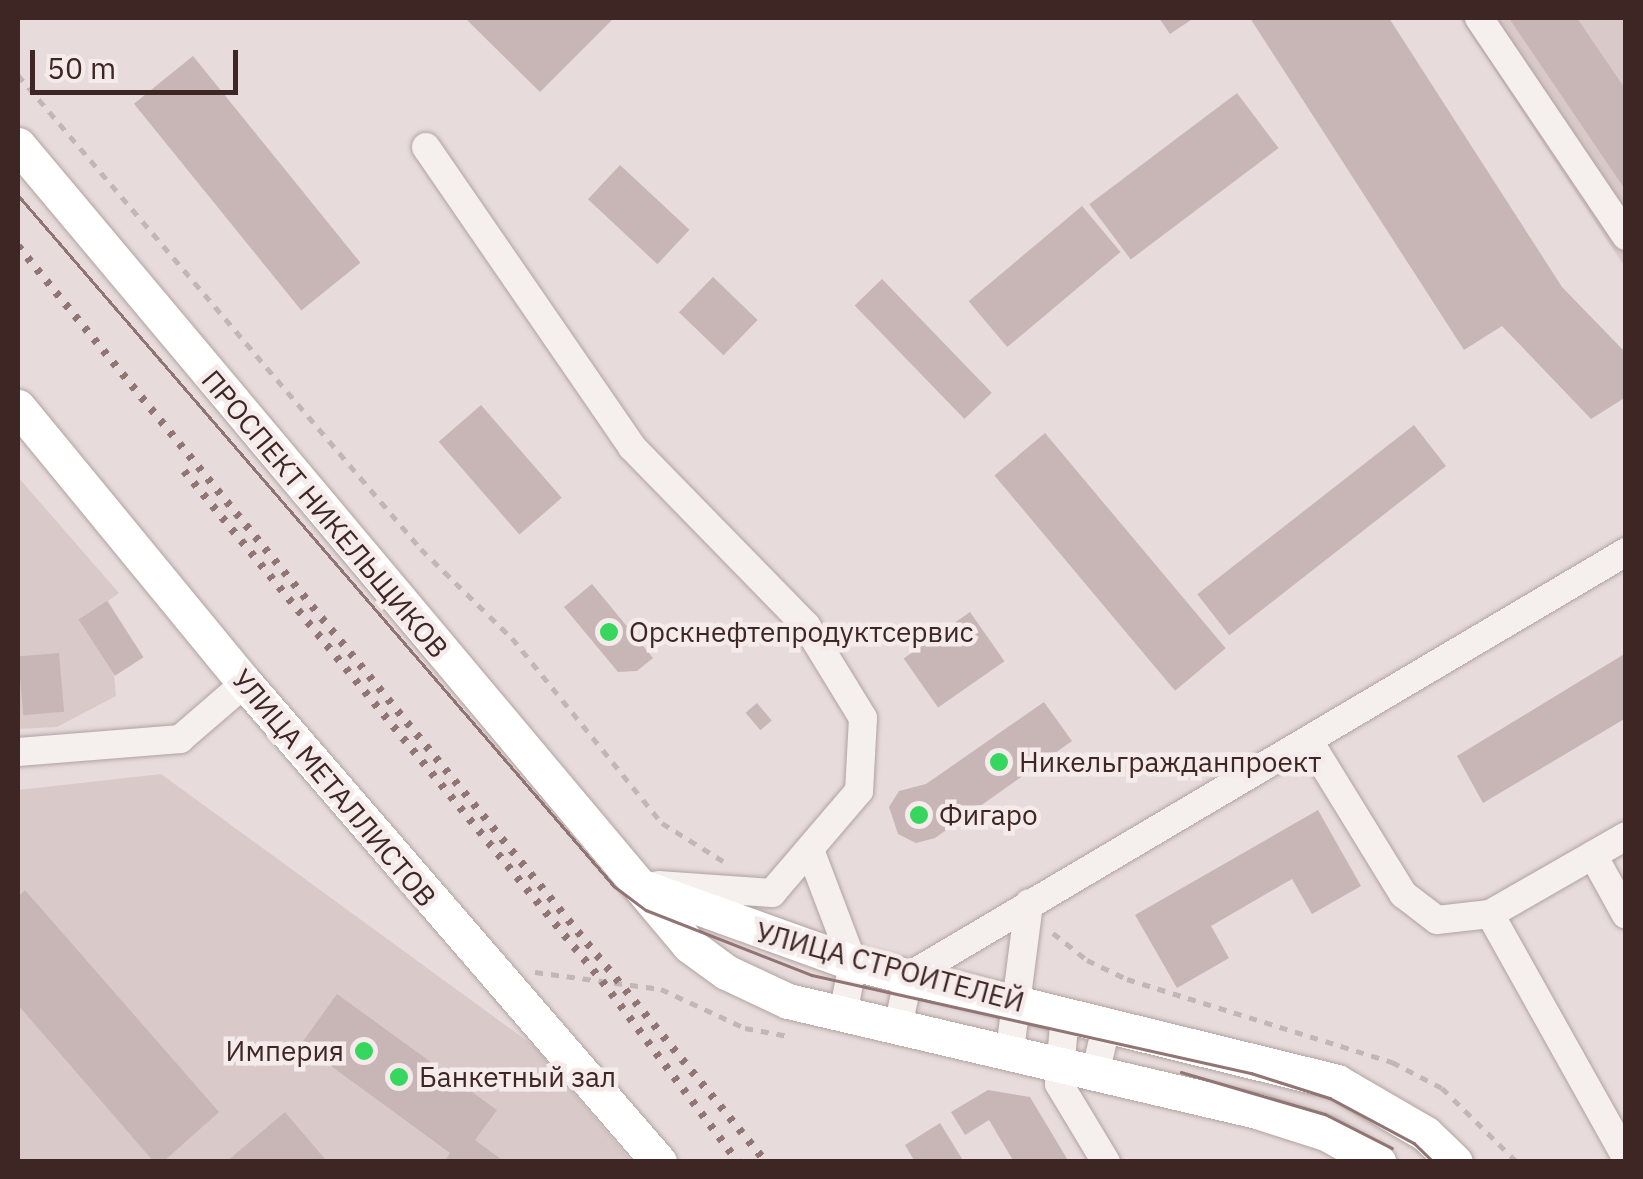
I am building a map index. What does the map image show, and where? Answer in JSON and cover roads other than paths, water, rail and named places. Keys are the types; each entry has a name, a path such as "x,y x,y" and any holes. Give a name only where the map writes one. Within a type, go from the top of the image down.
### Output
{"main road":[{"name":"ПРОСПЕКТ НИКЕЛЬЩИКОВ","path":"18,145 632,883"},
{"name":"УЛИЦА МЕТАЛЛИСТОВ","path":"18,407 245,684 659,1162"},
{"name":"УЛИЦА СТРОИТЕЛЕЙ","path":"632,883 853,963 1337,1082 1426,1134 1455,1162"},
{"name":"УЛИЦА СТРОИТЕЛЕЙ","path":"632,883 688,945 726,972 788,1001 1096,1070 1326,1132 1378,1162"}],"street":[{"path":"1479,18 1626,236"},
{"path":"426,147 632,447 806,625 863,718 859,791 772,892 632,883"},
{"path":"898,1026 909,976 1626,552"},
{"path":"18,752 180,740 245,684"},
{"path":"1308,740 1403,894 1437,920 1490,914 1626,836"},
{"path":"810,850 853,963 844,1014"},
{"path":"1593,855 1626,915"},
{"path":"1010,1050 1021,1002 1029,903"},
{"path":"1490,914 1626,1157"},
{"path":"1065,1013 1059,1084 1106,1162"},
{"path":"1096,1070 1108,1024"}],"tram line":[{"path":"18,195 614,886 646,910 812,975 1251,1073 1330,1098 1414,1143 1434,1162"},
{"path":"1181,1072 1325,1114 1392,1148"}],"railway":[{"path":"18,246 766,1162"},
{"path":"184,471 602,981 738,1162"}],"place":[{"name":"Орскнефтепродуктсервис","path":"609,632"},
{"name":"Никельгражданпроект","path":"999,762"},
{"name":"Фигаро","path":"919,815"},
{"name":"Империя","path":"364,1051"},
{"name":"Банкетный зал","path":"399,1077"}]}
